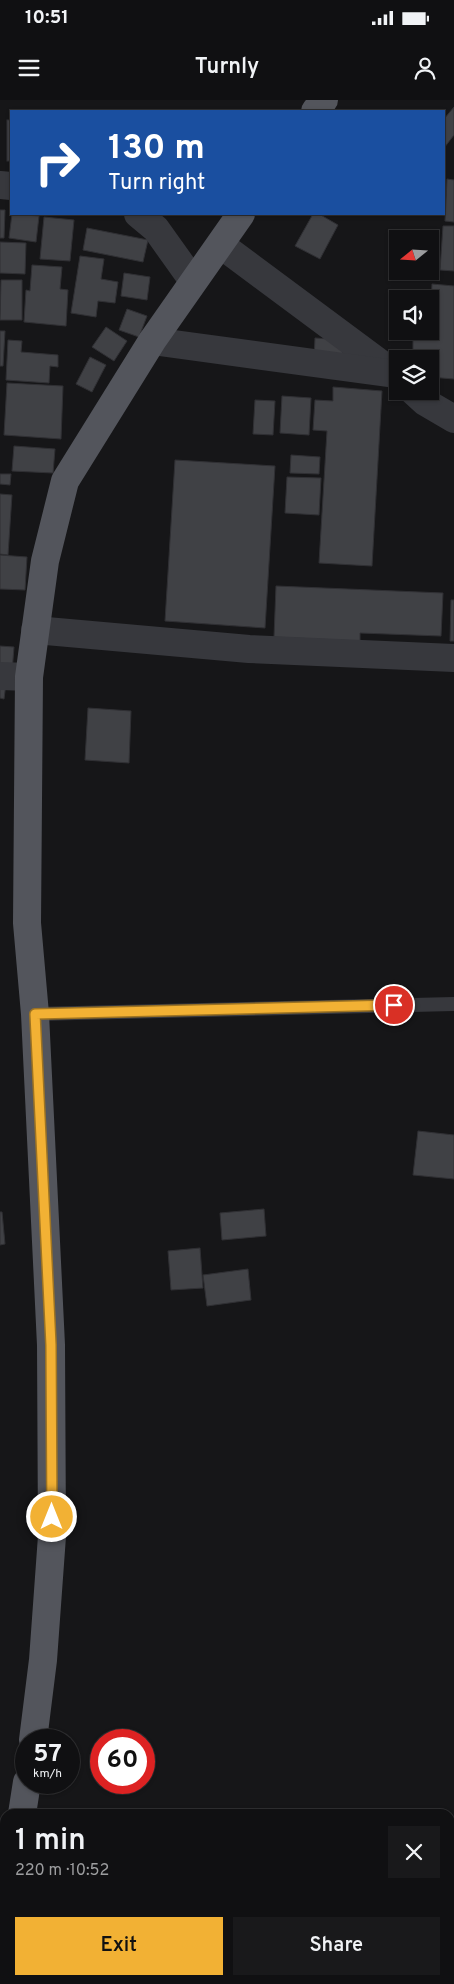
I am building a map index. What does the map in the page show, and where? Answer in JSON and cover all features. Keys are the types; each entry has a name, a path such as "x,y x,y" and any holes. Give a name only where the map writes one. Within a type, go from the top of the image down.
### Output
{"main road":[{"path":"316,110 324,100"},
{"path":"34,1729 43,1660 52,1536 51,1345 35,1014 27,922 29,677 35,630 45,561 64,481 152,341 240,215"},
{"path":"23,1809 25,1794"}],"street":[{"path":"139,215 156,229 193,281"},
{"path":"221,244 389,371"},
{"path":"152,341 389,379"},
{"path":"423,400 454,419"},
{"path":"35,630 249,648 454,658"},
{"path":"0,676 29,677"}],"lane":[{"path":"35,1014 454,1004"}],"building":[{"path":"454,107 454,135 445,147 445,118"},
{"path":"7,120 10,120 10,161 7,161"},
{"path":"447,179 454,180 454,222 445,221"},
{"path":"0,210 5,210 4,238 0,238"},
{"path":"12,215 39,216 36,242 9,238"},
{"path":"312,215 321,215 338,225 320,259 295,246"},
{"path":"44,217 74,220 70,261 40,259"},
{"path":"443,226 454,226 454,271 440,270"},
{"path":"87,228 148,240 143,262 83,250"},
{"path":"0,242 26,243 25,274 0,273"},
{"path":"80,256 104,259 101,279 118,282 115,303 98,301 96,317 71,313"},
{"path":"32,265 62,267 60,289 68,290 66,326 24,322 26,290 30,291"},
{"path":"124,273 150,277 147,300 121,296"},
{"path":"1,280 22,280 22,320 0,320"},
{"path":"432,284 454,286 454,379 439,378 439,350 413,350 413,340 439,340 439,290 432,290"},
{"path":"127,309 147,316 139,337 119,330"},
{"path":"106,327 127,341 114,361 92,347"},
{"path":"0,331 5,331 3,366 0,366"},
{"path":"315,338 344,340 342,363 314,361"},
{"path":"8,340 22,341 21,352 58,355 58,367 50,366 49,383 6,380"},
{"path":"90,357 106,365 92,392 76,384"},
{"path":"7,383 63,386 61,439 4,435"},
{"path":"333,387 382,391 372,566 319,563 327,431 313,430 315,400 333,401"},
{"path":"282,396 311,398 309,435 280,433"},
{"path":"255,400 275,401 273,435 253,434"},
{"path":"14,446 55,449 53,473 12,471"},
{"path":"291,455 320,457 319,474 290,473"},
{"path":"175,460 275,466 265,628 165,621"},
{"path":"0,474 11,474 10,485 0,484"},
{"path":"287,477 321,478 319,515 285,513"},
{"path":"0,494 12,495 8,555 0,554"},
{"path":"0,555 27,557 25,590 0,589"},
{"path":"276,586 443,593 441,636 360,633 360,641 274,637"},
{"path":"451,600 454,600 454,641 450,641"},
{"path":"0,646 14,647 12,672 0,671"},
{"path":"0,682 6,683 4,699 0,698"},
{"path":"88,708 131,711 129,763 85,760"},
{"path":"418,1131 454,1135 454,1179 413,1175"},
{"path":"264,1209 266,1236 222,1240 220,1213"},
{"path":"0,1212 2,1212 5,1244 0,1245"},
{"path":"200,1248 203,1288 171,1290 168,1251"},
{"path":"248,1269 251,1300 207,1306 203,1275"}],"route":[{"path":"52,1517 51,1345 35,1014 394,1005"}]}
